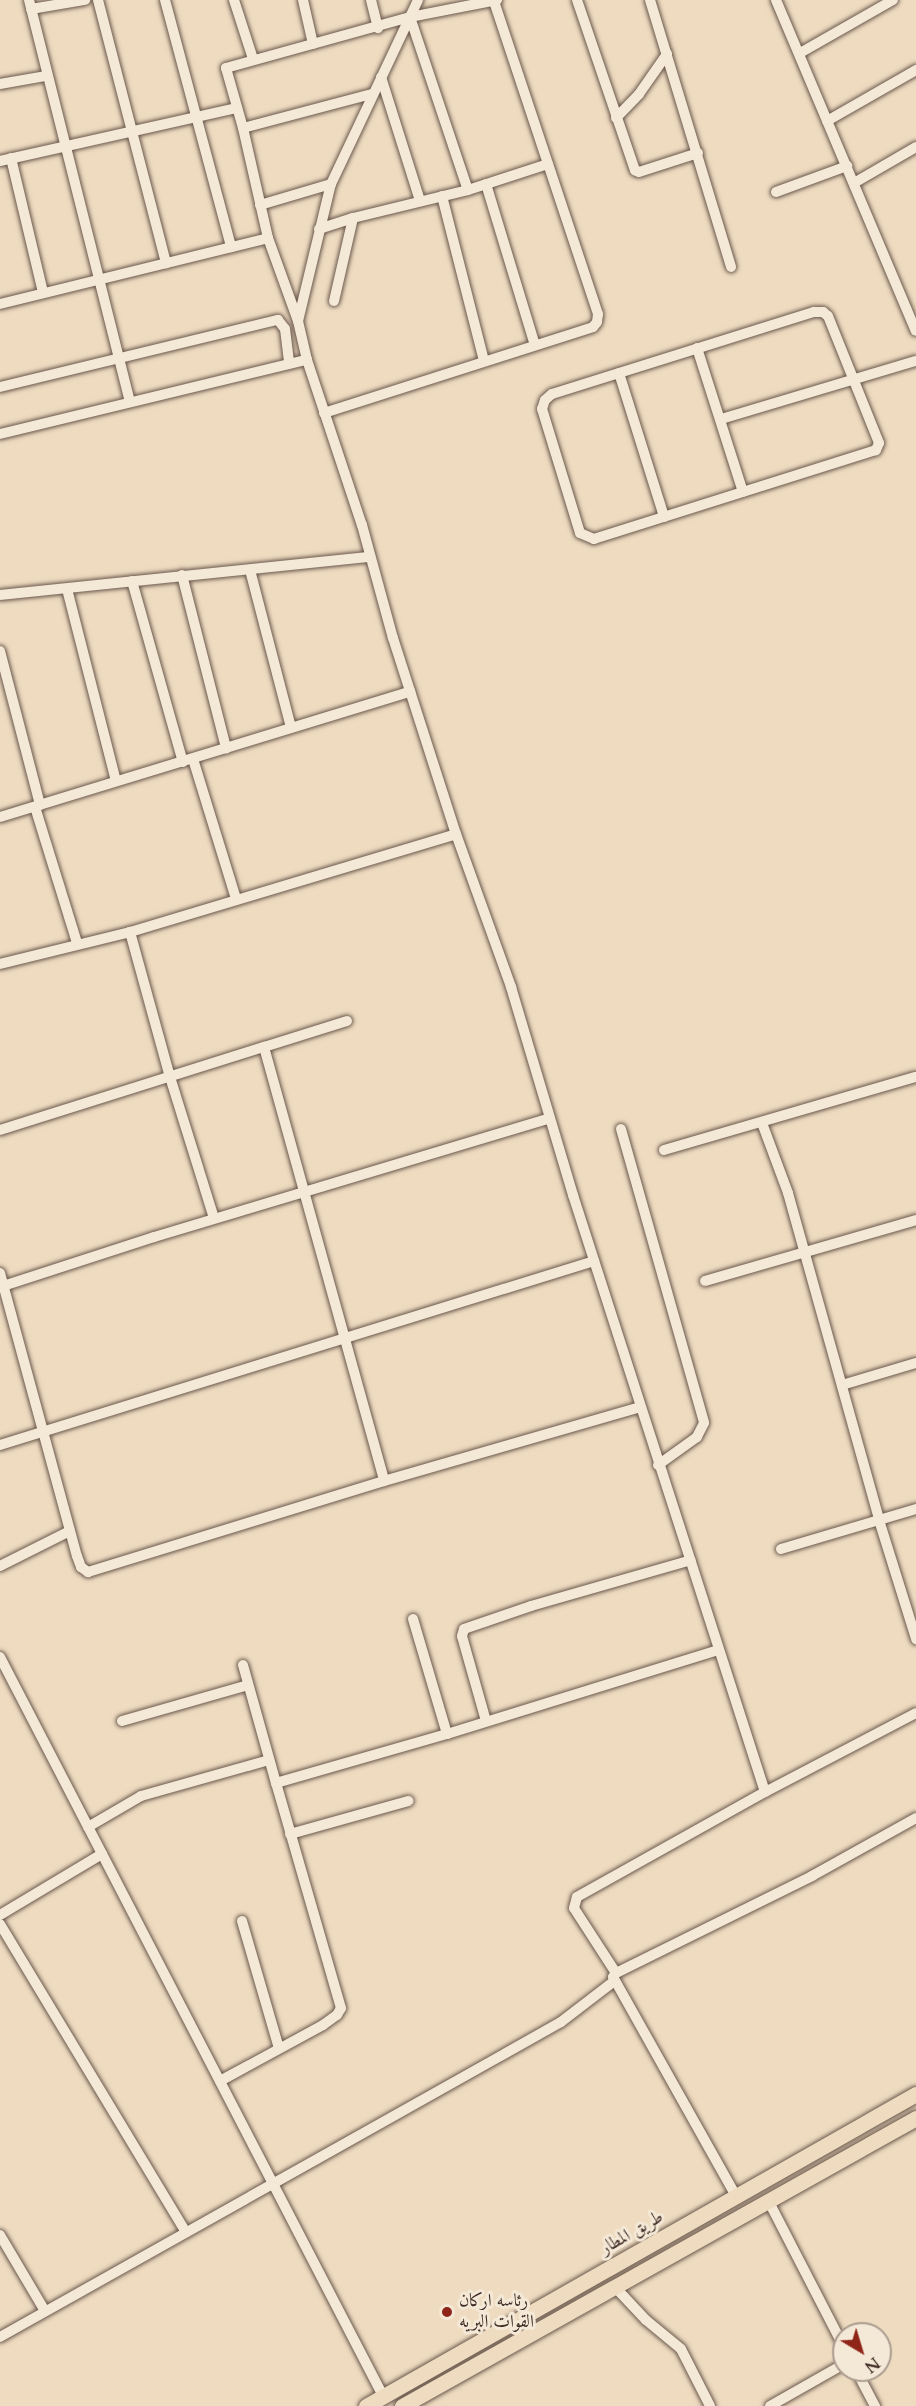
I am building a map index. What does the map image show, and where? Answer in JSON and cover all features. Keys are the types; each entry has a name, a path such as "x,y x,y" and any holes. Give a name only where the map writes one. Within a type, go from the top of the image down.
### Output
{"highway":[{"name":"طريق المطار","path":"366,2406 916,2094"},
{"path":"402,2406 916,2118"}],"street":[{"path":"85,0 30,4 46,76 130,402"},
{"path":"98,0 166,263"},
{"path":"165,0 231,247"},
{"path":"234,0 253,59"},
{"path":"303,0 314,44"},
{"path":"371,0 378,27"},
{"path":"298,321 331,184 418,0"},
{"path":"324,413 593,327 597,322 598,314 496,0 410,17 226,68 243,128 268,238 298,321 307,360 324,413 370,556 410,692 456,834 511,987 658,1465 691,1560 765,1792"},
{"path":"577,0 629,160 639,172 698,153"},
{"path":"650,0 731,267"},
{"path":"776,0 916,329"},
{"path":"800,53 892,0"},
{"path":"410,17 468,190"},
{"path":"616,118 639,94 667,54"},
{"path":"827,120 916,70"},
{"path":"0,84 46,76"},
{"path":"381,77 420,201"},
{"path":"243,128 372,94"},
{"path":"43,292 6,160 237,108"},
{"path":"854,183 916,147"},
{"path":"319,229 353,218 468,190 548,164"},
{"path":"776,192 847,166"},
{"path":"260,205 331,184"},
{"path":"486,184 535,345"},
{"path":"442,196 484,361"},
{"path":"334,301 353,218"},
{"path":"0,304 268,238"},
{"path":"814,312 823,312 828,316 879,443 876,450 594,539 580,533 542,409 545,400 552,394 697,348 814,312"},
{"path":"0,387 278,320 285,328 289,364"},
{"path":"697,348 743,492"},
{"path":"0,434 307,360"},
{"path":"721,419 916,361"},
{"path":"619,373 664,517"},
{"path":"0,595 370,556"},
{"path":"250,570 291,727"},
{"path":"182,575 226,748"},
{"path":"132,581 188,760 236,899"},
{"path":"67,589 116,781"},
{"path":"0,651 38,806 78,944"},
{"path":"0,817 410,692"},
{"path":"0,963 130,932 456,834"},
{"path":"130,932 170,1077 214,1218"},
{"path":"0,1130 347,1022"},
{"path":"264,1047 384,1481"},
{"path":"664,1150 916,1077"},
{"path":"2,1286 214,1218 550,1118"},
{"path":"762,1123 788,1193 879,1520 916,1639"},
{"path":"621,1129 704,1423 697,1437 658,1465"},
{"path":"705,1281 916,1220"},
{"path":"0,1445 345,1336 594,1261"},
{"path":"0,1273 70,1531 81,1567 88,1572 384,1481 640,1407"},
{"path":"842,1385 916,1363"},
{"path":"782,1548 916,1509"},
{"path":"0,1566 70,1531"},
{"path":"486,1721 462,1636 464,1629 531,1606 691,1560"},
{"path":"412,1619 447,1734"},
{"path":"276,1784 718,1650"},
{"path":"0,1657 383,2396"},
{"path":"220,2081 338,2016 341,2008 243,1665"},
{"path":"122,1721 248,1684"},
{"path":"736,2196 615,1977 574,1908 577,1897 765,1792 916,1713"},
{"path":"88,1827 141,1796 269,1760"},
{"path":"290,1834 408,1801"},
{"path":"0,2337 561,2022 615,1977 812,1876 916,1818"},
{"path":"0,1915 102,1854"},
{"path":"242,1921 279,2048"},
{"path":"0,1924 186,2232"},
{"path":"769,2202 832,2324"},
{"path":"0,2235 45,2311"},
{"path":"615,2287 646,2320 681,2349 710,2406"},
{"path":"770,2406 832,2371"},
{"path":"861,2382 870,2405"}],"place":[{"name":"رئاسه اركان القوات البريه","path":"447,2312"}]}
